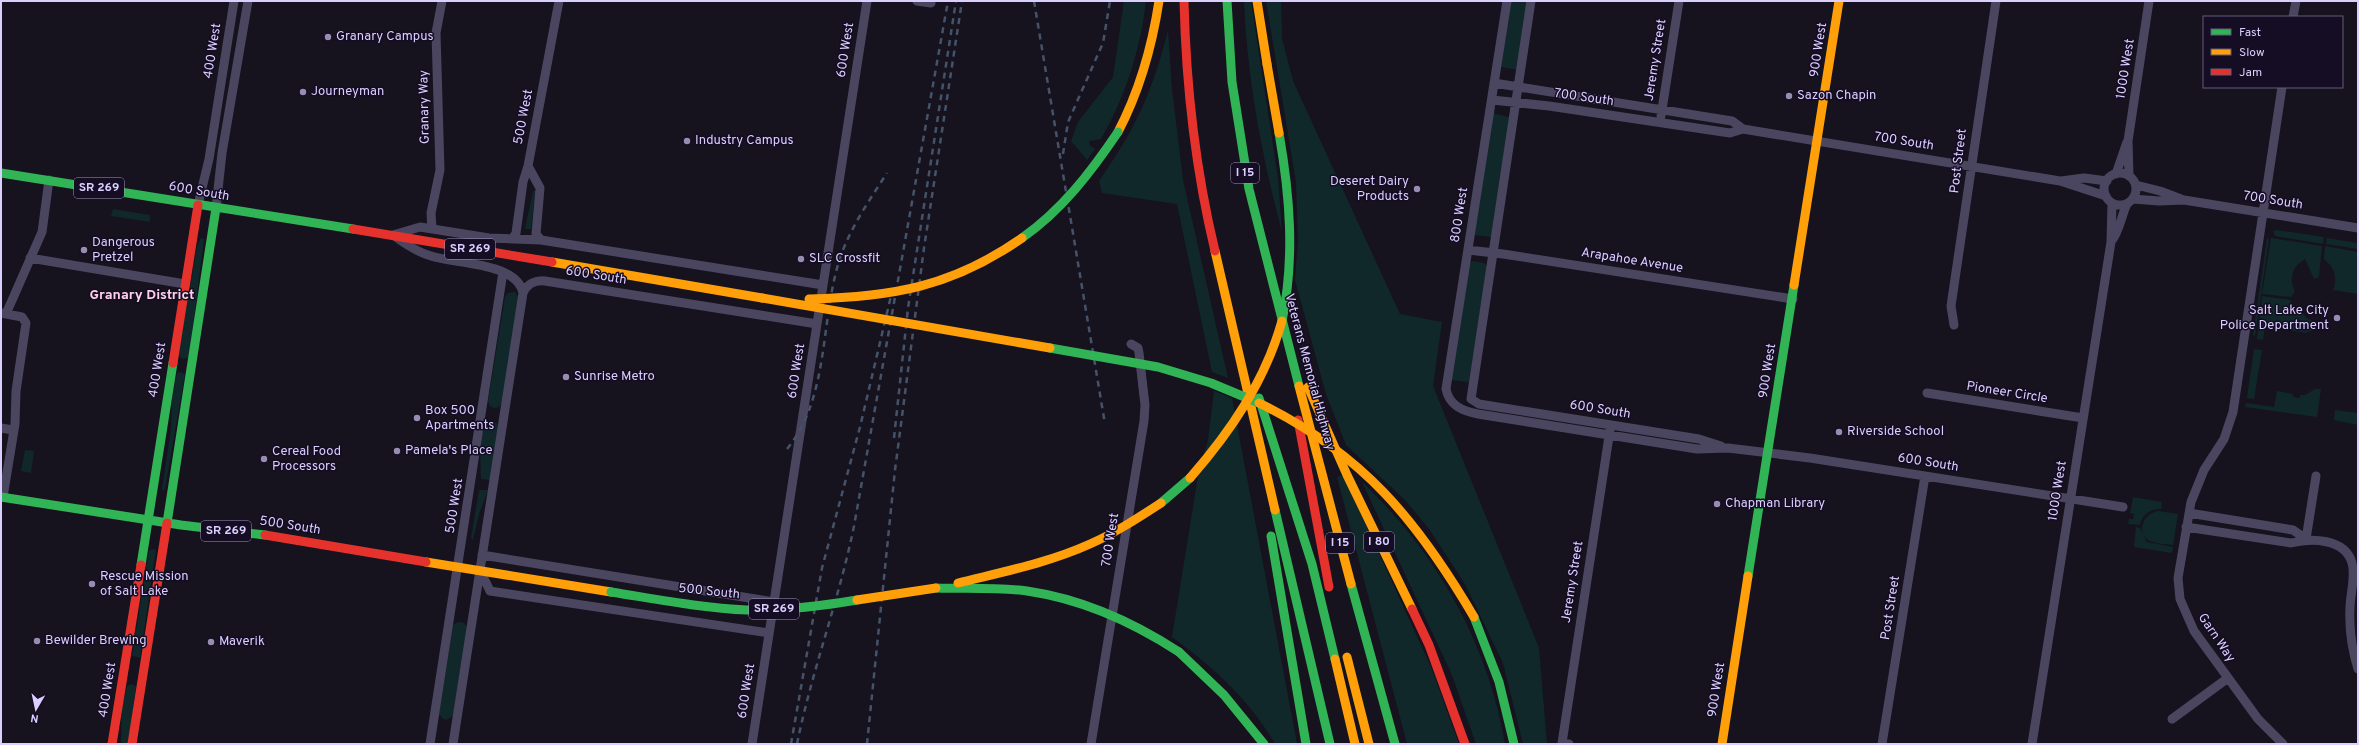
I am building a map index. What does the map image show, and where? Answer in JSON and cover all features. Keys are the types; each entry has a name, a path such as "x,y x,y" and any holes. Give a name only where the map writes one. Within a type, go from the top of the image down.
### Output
{"main road":[{"path":"762,298 869,297 913,289 972,268 998,256 1022,239 1054,211 1093,169 1118,132 1130,110 1149,59 1159,1"},
{"path":"1184,1 1187,83 1192,134 1202,197 1215,262 1244,378 1330,744"},
{"name":"Veterans Memorial Highway","path":"1227,1 1233,100 1243,164 1254,216 1274,286 1377,685 1395,744"},
{"path":"936,588 1046,560 1088,545 1112,534 1161,503 1190,478 1229,434 1244,410 1274,347 1285,304 1291,262 1287,178 1256,1"},
{"name":"900 West","path":"1722,744 1840,1"},
{"name":"600 South","path":"1,173 393,235 762,298"},
{"name":"400 West","path":"112,744 198,205"},
{"name":"400 West","path":"132,744 216,208"},
{"path":"1215,262 1312,564 1355,744"},
{"path":"1274,286 1325,567 1332,598"},
{"path":"762,298 1158,367 1221,385 1280,412 1320,437 1375,481 1415,525 1431,546 1451,575 1474,617 1499,682 1514,744"},
{"name":"I 80","path":"1288,341 1347,475 1429,645 1465,744"},
{"path":"1244,378 1306,744"},
{"name":"500 South","path":"2,497 458,566 611,592 719,608 767,610 820,605 936,588"},
{"path":"936,588 1027,591 1065,599 1102,610 1179,652 1220,689 1246,718 1264,744"},
{"path":"1344,644 1369,744"}],"street":[{"name":"400 West","path":"198,205 209,159 234,1"},
{"name":"400 West","path":"216,208 222,153 248,1"},
{"name":"Granary Way","path":"432,229 432,213 440,170 436,33 442,1"},
{"name":"500 West","path":"513,238 516,233 523,182 528,166 559,1"},
{"name":"600 West","path":"752,744 867,1"},
{"path":"917,1 931,3"},
{"name":"800 West","path":"1478,414 1464,411 1454,405 1449,398 1446,389 1507,1"},
{"path":"1492,252 1531,1"},
{"name":"Jeremy Street","path":"1660,123 1679,1"},
{"name":"Post Street","path":"1954,325 1951,306 1996,1"},
{"name":"1000 West","path":"2129,176 2128,141 2149,1"},
{"path":"2293,16 2296,1"},
{"name":"700 South","path":"1494,83 1732,121 1743,129"},
{"name":"Garn Way","path":"2282,88 2230,423 2220,448 2199,481 2189,513 2178,578 2183,610 2194,631 2265,728 2282,744"},
{"path":"1585,111 1587,99"},
{"name":"700 South","path":"1492,100 1585,111 1730,133 1743,129 1818,141 2060,181 2109,199"},
{"name":"1000 West","path":"2116,174 2128,141"},
{"path":"528,166 540,188 536,234 541,240"},
{"path":"2116,174 2129,176 2136,185 2130,201 2109,199 2104,188 2107,180 2116,174"},
{"name":"700 South","path":"2060,181 2084,178 2107,180"},
{"path":"2,497 13,430 16,391 26,323 25,319 22,317 4,314 42,232 49,180"},
{"name":"700 South","path":"2136,185 2160,191 2184,200 2358,228"},
{"name":"1000 West","path":"2032,744 2111,242 2109,199"},
{"name":"700 South","path":"2130,201 2184,200"},
{"name":"1000 West","path":"2111,242 2116,236 2120,218 2130,201"},
{"path":"420,227 432,213"},
{"name":"600 South","path":"393,235 420,227 490,238 541,240 823,285"},
{"name":"600 South","path":"393,235 413,249 431,256 503,272 515,279 522,294 530,284 545,281 817,324"},
{"name":"Arapahoe Avenue","path":"1468,250 1492,252 1793,299"},
{"name":"600 South","path":"1492,252 1470,396 1473,401 1479,404 1699,439 1728,448 1810,458 2123,507"},
{"path":"30,258 185,284"},
{"name":"500 West","path":"430,744 503,272"},
{"path":"453,744 522,294"},
{"name":"700 West","path":"1091,744 1144,421 1145,405 1139,353 1136,346 1131,344"},
{"name":"Pioneer Circle","path":"1927,393 2083,418"},
{"name":"600 South","path":"1478,414 1697,449 1728,448"},
{"name":"Jeremy Street","path":"1565,743 1611,425"},
{"path":"1,428 13,430"},
{"name":"Post Street","path":"1882,744 1924,476"},
{"path":"2306,539 2316,476"},
{"path":"2189,513 2293,530 2306,539 2337,545 2346,552 2352,562 2350,616 2352,642 2358,669"},
{"path":"2186,527 2291,543 2306,539"},
{"name":"500 South","path":"482,555 774,602"},
{"path":"480,570 490,590 769,633"},
{"path":"2172,719 2228,678"}],"green space":[{"path":"1124,1 1146,1 1136,55 1118,106 1101,139 1089,141 1090,146 1095,149 1087,160 1071,141 1078,122 1113,77"},
{"path":"1244,1 1251,1 1278,178 1282,232 1268,175 1252,88 1248,59"},
{"path":"1266,1 1281,1 1282,38 1293,81 1400,314 1442,322 1433,386 1539,648 1547,744 1523,744 1503,663 1465,584 1429,529 1405,500 1346,445 1326,394 1295,280 1298,240 1296,182"},
{"path":"1511,1 1529,1 1518,70 1501,67"},
{"path":"1168,30 1172,89 1183,180 1228,378 1212,372 1177,204 1102,193 1099,181 1133,127 1156,72"},
{"path":"1493,113 1511,118 1491,237 1474,235"},
{"path":"535,190 531,229 525,229 533,191"},
{"path":"113,209 150,215 150,222 111,216"},
{"path":"2277,230 2324,237 2323,244 2275,236 2273,231"},
{"path":"201,238 204,239 189,358 183,359 178,355 197,247"},
{"path":"2267,238 2269,239 2255,336 2253,335"},
{"path":"2271,238 2322,246 2319,277 2314,279 2305,259 2297,265 2293,273 2292,282 2295,291 2291,297 2262,294"},
{"path":"2327,238 2358,243 2358,249 2326,244"},
{"path":"2325,246 2358,252 2358,294 2333,290 2335,277 2333,269 2324,259"},
{"path":"1473,261 1484,263 1487,266 1469,382 1451,380 1470,263"},
{"path":"515,292 519,298 502,403 499,407 494,408 490,406 488,401 505,297 508,293"},
{"path":"2262,296 2291,300 2289,309 2302,311 2306,318 2315,322 2314,330 2306,333 2265,326 2263,340 2257,339"},
{"path":"2254,349 2262,350 2254,399 2247,398"},
{"path":"180,372 185,374 165,489 163,491 162,489 171,429 172,399 177,373"},
{"path":"2315,389 2321,389 2317,417 2245,407 2246,403 2274,407 2277,391 2293,394 2293,397 2300,398 2300,395 2305,395"},
{"path":"1214,391 1232,398 1297,744 1275,744 1254,713 1230,685 1202,660 1172,637 1198,476 1208,440"},
{"path":"2335,410 2358,413 2358,425 2334,420"},
{"path":"492,421 497,423 498,428 490,480 481,479 480,449 482,434 488,422"},
{"path":"25,450 34,451 31,473 21,471"},
{"path":"1343,475 1431,667 1459,744 1407,744 1337,477"},
{"path":"1362,482 1389,509 1413,538 1455,601 1472,635 1486,670 1497,707 1505,744 1476,744 1452,675"},
{"path":"479,490 488,490 479,514 473,540 471,538"},
{"path":"2133,497 2162,502 2161,509 2153,510 2147,513 2142,518 2140,525 2128,524 2129,519 2133,519 2134,514 2130,513"},
{"path":"2158,511 2178,514 2173,545 2160,544 2148,540 2142,532 2143,522 2146,518 2153,512"},
{"path":"2136,527 2140,528 2147,542 2173,547 2172,553 2134,547"},
{"path":"149,550 156,550 140,658 132,656"},
{"path":"458,622 464,623 467,627 453,716 446,720 439,714 453,625"},
{"path":"131,684 136,686 129,744 121,744 122,708 127,686"}],"railway":[{"path":"797,744 810,689 841,581 854,526 948,1"},
{"path":"894,438 908,308 956,1"},
{"path":"867,744 895,470 924,248 962,1"},
{"path":"1034,1 1105,424"},
{"path":"1063,154 1068,122 1103,43 1110,1"},
{"path":"787,449 800,430 816,387 821,364 831,295 840,258 857,220 887,173"},
{"path":"791,744 822,568 860,427 891,296"}],"traffic: fast":[{"path":"1227,1 1232,82 1249,189 1299,386"},
{"path":"1022,238 1037,227 1075,190 1118,132"},
{"path":"1279,133 1286,180 1290,227 1289,274 1282,321"},
{"path":"1,173 353,229"},
{"path":"167,523 216,208"},
{"path":"1748,576 1794,285"},
{"path":"1050,348 1158,367 1211,383 1259,403"},
{"path":"141,565 173,363"},
{"path":"1259,398 1312,564 1335,659"},
{"path":"1161,503 1190,478"},
{"path":"1,497 181,525 265,535"},
{"path":"1275,510 1330,744"},
{"path":"1271,536 1306,744"},
{"path":"1351,584 1395,744"},
{"path":"936,588 1027,591 1067,600 1106,613 1144,631 1179,652"},
{"path":"611,592 696,605 747,610 802,608 857,600"},
{"path":"1474,617 1499,682 1514,744"},
{"path":"1179,652 1224,695 1264,744"}],"traffic: slow":[{"path":"1118,132 1139,84 1149,52 1159,1"},
{"path":"1257,1 1267,64"},
{"path":"1794,285 1839,1"},
{"path":"1267,64 1279,133"},
{"path":"809,299 867,296 920,286 971,268 996,255 1022,238"},
{"path":"1215,251 1275,510"},
{"path":"552,262 762,298"},
{"path":"762,298 1050,348"},
{"path":"1190,478 1219,442 1245,404 1266,364 1282,321"},
{"path":"1299,386 1351,584"},
{"path":"1308,387 1347,475 1412,609"},
{"path":"1259,403 1328,444 1357,467 1384,492 1431,550 1453,582 1474,617"},
{"path":"958,583 1058,557 1074,551 1099,540 1135,520 1161,503"},
{"path":"426,562 611,592"},
{"path":"1722,744 1748,576"},
{"path":"857,600 936,588"},
{"path":"1347,657 1369,744"},
{"path":"1335,659 1355,744"}],"traffic: jam":[{"path":"1184,1 1189,95 1202,189 1215,251"},
{"path":"173,363 198,205"},
{"path":"353,229 552,262"},
{"path":"1298,420 1329,587"},
{"path":"132,744 167,523"},
{"path":"265,535 426,562"},
{"path":"112,744 141,565"},
{"path":"1412,609 1429,645 1465,744"}],"place":[{"name":"Granary Campus","path":"328,37"},
{"name":"Journeyman","path":"303,92"},
{"name":"Sazon Chapin","path":"1789,96"},
{"name":"Industry Campus","path":"687,141"},
{"name":"Deseret Dairy Products","path":"1417,189"},
{"name":"Dangerous Pretzel","path":"84,250"},
{"name":"SLC Crossfit","path":"801,259"},
{"name":"Salt Lake City Police Department","path":"2337,318"},
{"name":"Sunrise Metro","path":"566,377"},
{"name":"Box 500 Apartments","path":"417,418"},
{"name":"Riverside School","path":"1839,432"},
{"name":"Pamela's Place","path":"397,451"},
{"name":"Cereal Food Processors","path":"264,459"},
{"name":"Chapman Library","path":"1717,504"},
{"name":"Rescue Mission of Salt Lake","path":"92,584"},
{"name":"Bewilder Brewing","path":"37,641"},
{"name":"Maverik","path":"211,642"}],"district":[{"name":"Granary District","path":"142,295"}]}
